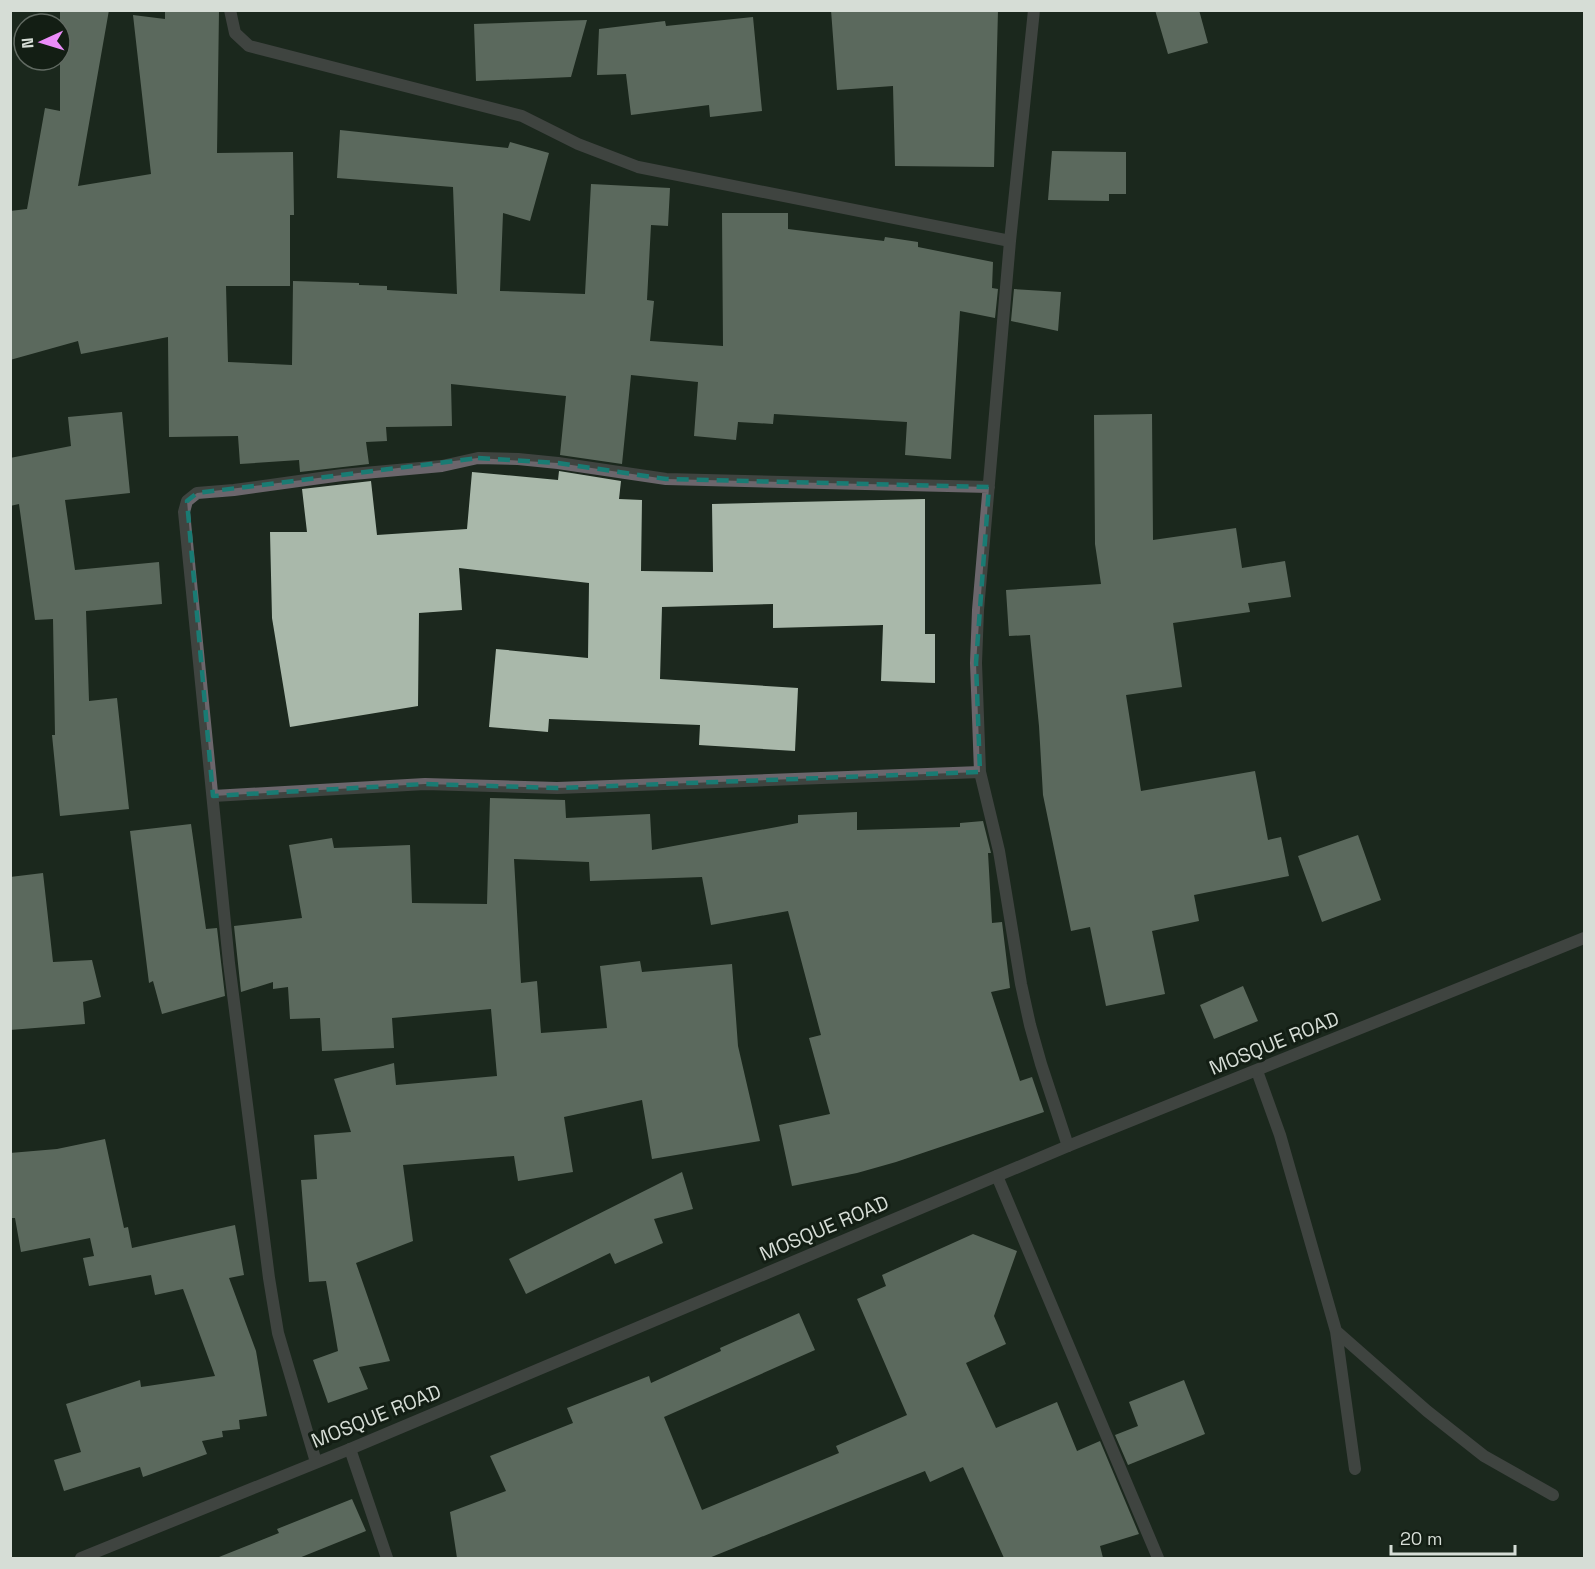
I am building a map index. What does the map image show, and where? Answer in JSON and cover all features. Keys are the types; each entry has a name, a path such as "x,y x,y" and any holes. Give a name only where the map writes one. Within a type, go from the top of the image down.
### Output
{"street":[{"path":"230,10 236,33 249,46 522,116 578,144 638,167 1010,241"},
{"path":"1035,10 1010,241 977,642 980,772 999,851 1030,1025 1068,1146"},
{"path":"316,1462 278,1332 269,1278 230,963 184,512 187,501 197,493 342,475 442,466 478,458 558,463 666,479 989,487"},
{"path":"213,796 425,784 557,788 980,772"},
{"name":"MOSQUE ROAD","path":"81,1558 350,1449 1068,1146 1584,938"},
{"path":"1257,1071 1280,1135 1336,1331 1355,1469"},
{"path":"997,1176 1158,1558"},
{"path":"1336,1331 1427,1411 1484,1456 1553,1495"},
{"path":"350,1449 387,1558"}],"highlighted area":[{"path":"478,458 558,463 666,479 989,487 976,663 980,772 557,788 425,784 213,796 187,501 197,493"}],"building":[{"path":"60,10 109,10 78,186 151,174 133,15 165,19 165,10 219,10 217,153 293,152 294,215 290,215 290,286 226,286 228,362 292,365 293,281 359,283 359,285 387,286 387,290 457,294 453,187 337,178 340,130 508,148 510,142 549,153 530,221 503,213 500,291 585,294 591,184 670,188 668,226 651,225 647,300 654,301 650,341 723,346 722,213 788,213 788,229 884,241 885,237 918,242 918,247 993,262 992,288 998,289 995,318 960,311 951,459 905,455 907,422 774,414 773,424 738,422 736,440 694,436 698,382 631,375 622,464 560,455 566,396 451,384 452,426 386,427 387,441 366,442 369,464 300,472 299,460 240,464 238,436 169,437 168,337 81,354 78,341 10,360 10,211 27,209 45,108 60,111 60,72 72,72 72,12 60,12"},
{"path":"831,10 998,10 994,167 895,166 893,86 837,90"},
{"path":"1155,10 1199,10 1208,43 1168,54"},
{"path":"753,17 762,111 710,117 709,105 631,115 626,74 597,75 599,29 665,21 666,26"},
{"path":"587,20 571,77 476,81 474,24"},
{"path":"1052,151 1126,152 1126,194 1109,194 1109,201 1048,200"},
{"path":"1014,289 1061,292 1058,331 1011,321"},
{"path":"122,412 130,493 65,500 75,570 159,562 162,604 86,611 89,701 117,698 129,809 60,816 52,735 55,735 53,619 35,620 19,504 10,506 10,458 71,446 68,417"},
{"path":"1152,414 1153,540 1236,528 1242,568 1285,561 1291,597 1248,603 1250,612 1173,623 1182,687 1126,695 1141,791 1255,771 1268,840 1281,837 1289,876 1194,895 1199,921 1152,931 1165,994 1106,1006 1090,927 1071,931 1043,795 1030,635 1009,636 1006,590 1101,584 1095,544 1094,415"},
{"path":"559,471 621,481 619,499 642,500 641,571 713,572 712,504 925,499 925,634 935,634 935,683 881,681 883,625 773,628 773,604 662,607 660,679 798,688 795,751 699,745 700,725 549,719 548,732 489,727 496,649 588,658 589,583 459,568 462,610 419,613 418,706 290,727 272,618 270,532 307,532 302,489 371,481 377,535 467,529 472,472 558,480"},
{"path":"490,798 565,800 566,818 650,814 652,850 798,823 798,815 857,812 857,830 960,827 960,823 983,821 991,853 988,853 992,923 1002,922 1010,988 991,992 1020,1081 1032,1077 1044,1112 896,1162 857,1173 792,1186 779,1125 830,1114 809,1038 821,1035 788,911 711,925 702,877 590,881 589,862 514,859 521,983 537,981 541,1033 607,1028 600,966 640,961 642,972 732,964 738,1046 760,1141 652,1159 642,1100 564,1117 573,1172 518,1181 514,1156 403,1165 413,1241 356,1263 390,1361 359,1367 368,1389 328,1403 313,1360 338,1351 326,1281 309,1282 301,1180 317,1179 314,1135 351,1132 334,1079 394,1063 396,1085 497,1076 491,1009 392,1018 394,1048 322,1051 320,1018 290,1019 288,987 273,989 273,982 241,992 234,926 302,918 289,845 332,838 334,848 410,845 412,903 487,904"},
{"path":"191,824 206,929 217,928 225,996 162,1014 153,981 149,983 130,831"},
{"path":"1358,835 1381,900 1322,922 1298,856"},
{"path":"43,873 53,962 92,960 101,997 83,1002 85,1024 10,1030 10,877"},
{"path":"1243,986 1258,1021 1214,1039 1200,1005"},
{"path":"105,1139 124,1228 128,1227 132,1248 235,1225 244,1275 229,1278 256,1351 267,1416 239,1420 240,1429 222,1431 223,1437 202,1441 207,1454 143,1477 140,1467 64,1491 54,1460 81,1452 66,1404 140,1380 141,1387 215,1376 183,1289 155,1295 151,1275 89,1286 83,1258 94,1256 90,1238 21,1252 15,1218 10,1218 10,1153 57,1149"},
{"path":"682,1172 693,1209 654,1219 663,1243 615,1264 610,1253 526,1294 509,1259"},
{"path":"973,1234 1017,1251 994,1316 1006,1344 966,1363 996,1428 1057,1402 1077,1451 1100,1441 1139,1534 1100,1546 1103,1558 1004,1558 963,1467 930,1482 925,1471 709,1558 457,1558 450,1512 506,1491 490,1456 573,1423 567,1408 649,1376 651,1383 721,1351 720,1348 799,1313 815,1350 664,1417 702,1510 839,1453 836,1446 907,1415 857,1299 886,1286 882,1275"},
{"path":"1184,1380 1205,1434 1128,1465 1115,1435 1138,1426 1129,1402"},
{"path":"352,1499 366,1531 299,1558 219,1558 279,1533 277,1529"}]}
